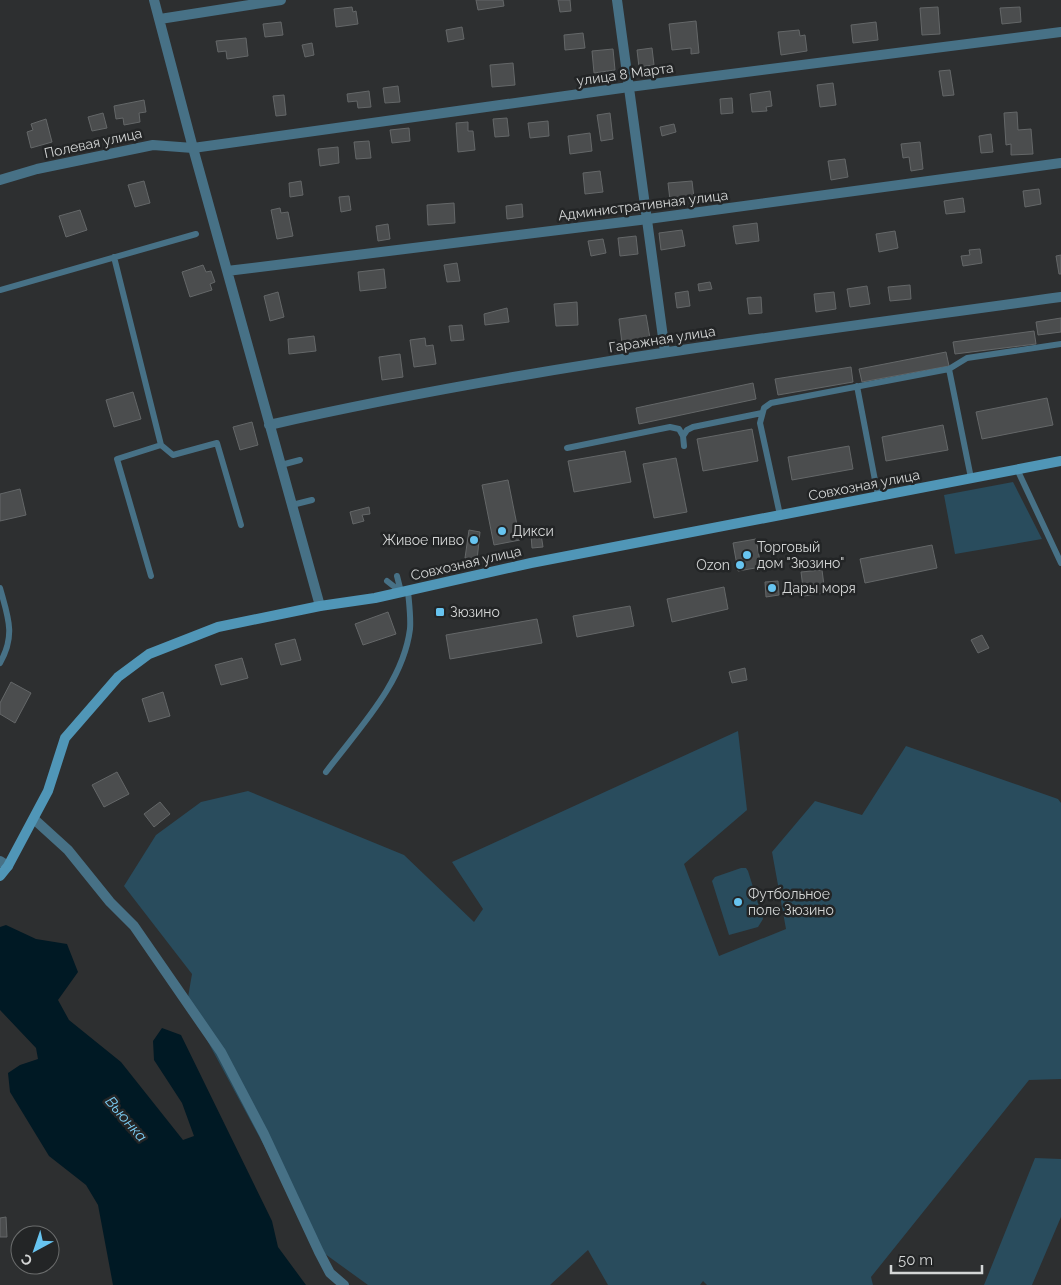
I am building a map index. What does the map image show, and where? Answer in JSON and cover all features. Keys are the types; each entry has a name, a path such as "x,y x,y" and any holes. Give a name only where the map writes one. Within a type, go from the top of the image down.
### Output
{"street":[{"path":"154,0 192,148 320,606"},
{"path":"160,19 281,0"},
{"path":"617,0 665,352"},
{"name":"улица 8 Марта","path":"192,148 629,87 1061,32"},
{"name":"Полевая улица","path":"0,180 37,169 153,145 192,148"},
{"name":"Административная улица","path":"227,271 648,218 1061,163"},
{"name":"Гаражная улица","path":"269,425 415,394 665,352 1061,296"},
{"name":"Совхозная улица","path":"0,876 4,864 35,820 48,792 65,738 118,677 149,654 218,627 405,591 531,563 1061,461"},
{"path":"35,820 68,850 110,902 134,926 221,1052 264,1134 318,1252 330,1273 344,1285"}],"lane":[{"path":"0,290 196,234"},
{"path":"114,257 161,445 174,455 217,443 241,525"},
{"path":"780,515 760,423 764,408 771,403 949,369 967,358 1061,344"},
{"path":"949,369 971,478"},
{"path":"856,386 878,496"},
{"path":"683,436 687,430 693,427 762,413"},
{"path":"567,448 670,427 679,429 683,436 684,446"},
{"path":"150,576 117,460 161,445"},
{"path":"281,465 300,460"},
{"path":"1017,469 1061,563"},
{"path":"292,505 312,500"},
{"path":"326,772 371,713 397,673 405,651 410,627 405,591 398,576"},
{"path":"387,581 405,591"},
{"path":"0,588 11,629 6,651 0,663"}],"shaded area":[{"path":"1013,482 1042,539 955,554 944,495"},
{"path":"738,731 747,810 684,864 719,956 786,929 772,852 815,801 862,815 906,746 1058,799 1061,803 1061,1079 1029,1080 871,1277 873,1285 707,1285 703,1281 700,1285 608,1285 588,1250 550,1285 368,1285 321,1251 187,1003 192,974 124,886 156,835 201,802 248,791 404,855 474,922 483,909 452,862"},
{"name":"Футбольное поле Зюзино","path":"746,868 748,871 763,919 758,927 729,935 712,881 715,877"},
{"path":"1035,1158 1061,1159 1061,1217 1032,1285 984,1285"}],"water":[{"name":"Вьюнка","path":"6,925 36,939 67,944 78,972 58,1000 69,1020 121,1062 183,1140 194,1136 182,1103 154,1060 153,1041 162,1028 181,1035 272,1221 278,1247 306,1285 113,1285 98,1205 86,1185 49,1156 10,1092 8,1073 20,1065 38,1059 36,1048 0,1010 0,927"}],"building":[{"path":"476,0 503,0 504,6 478,10"},
{"path":"558,0 570,0 571,11 560,12"},
{"path":"352,7 353,12 356,11 358,24 336,27 334,9"},
{"path":"938,7 940,34 922,35 920,8"},
{"path":"1020,7 1021,22 1002,24 1000,8"},
{"path":"696,21 699,53 691,54 691,48 672,50 669,24"},
{"path":"281,22 283,35 265,37 263,24"},
{"path":"876,22 878,40 853,43 851,25"},
{"path":"462,27 464,39 448,42 446,30"},
{"path":"799,30 800,36 805,35 807,51 781,55 778,32"},
{"path":"583,33 585,48 565,50 564,35"},
{"path":"246,38 248,56 227,59 226,51 218,52 216,41"},
{"path":"312,43 314,55 305,57 302,45"},
{"path":"652,48 654,65 639,67 637,50"},
{"path":"613,49 615,70 594,73 592,51"},
{"path":"513,63 515,85 492,87 490,65"},
{"path":"950,70 954,95 943,96 939,71"},
{"path":"833,83 836,105 820,107 817,85"},
{"path":"398,86 400,102 385,103 383,88"},
{"path":"369,91 371,107 358,108 357,101 348,102 347,94"},
{"path":"770,91 772,106 766,107 767,111 752,112 750,94"},
{"path":"284,95 286,115 276,116 273,96"},
{"path":"732,98 733,113 721,114 720,99"},
{"path":"144,100 146,112 139,113 140,122 124,125 123,118 116,119 114,106"},
{"path":"1017,112 1018,130 1031,129 1033,154 1011,155 1011,144 1006,145 1004,113"},
{"path":"103,113 107,128 92,131 88,117"},
{"path":"610,113 613,139 601,141 597,115"},
{"path":"507,118 509,136 495,137 493,119"},
{"path":"46,119 52,142 31,148 27,132 33,130 31,124"},
{"path":"548,121 549,136 530,138 528,123"},
{"path":"468,122 468,131 473,131 475,150 458,152 456,123"},
{"path":"674,124 676,132 662,136 660,127"},
{"path":"409,128 410,141 392,143 390,130"},
{"path":"590,133 592,151 570,154 568,136"},
{"path":"991,134 993,152 981,153 979,136"},
{"path":"369,141 371,158 356,159 354,142"},
{"path":"920,142 923,169 911,171 909,157 903,158 901,144"},
{"path":"338,147 339,163 320,166 318,149"},
{"path":"845,159 848,177 831,180 828,161"},
{"path":"600,171 603,192 585,194 583,173"},
{"path":"144,181 150,203 135,207 128,185"},
{"path":"301,181 303,195 290,197 289,183"},
{"path":"692,181 694,198 670,200 668,183"},
{"path":"1039,189 1041,204 1025,207 1023,191"},
{"path":"349,196 351,210 341,212 339,197"},
{"path":"963,198 965,212 946,214 944,201"},
{"path":"454,203 455,223 428,225 427,205"},
{"path":"522,204 523,217 507,219 506,206"},
{"path":"280,208 281,213 288,212 293,236 277,239 271,210"},
{"path":"80,210 87,230 66,237 59,216"},
{"path":"757,223 759,241 736,244 733,226"},
{"path":"388,224 390,239 378,241 376,226"},
{"path":"682,230 685,246 661,250 659,233"},
{"path":"895,231 898,248 879,252 876,234"},
{"path":"636,236 638,254 620,256 618,238"},
{"path":"603,239 606,253 591,256 588,241"},
{"path":"980,249 982,263 963,266 961,256 970,255 969,250"},
{"path":"1061,255 1061,274 1059,274 1056,256"},
{"path":"457,263 460,281 447,282 444,265"},
{"path":"203,265 206,272 211,271 215,282 210,284 212,290 190,297 182,272"},
{"path":"384,269 386,288 360,291 358,272"},
{"path":"710,282 712,289 699,291 698,284"},
{"path":"910,285 911,299 890,301 888,287"},
{"path":"867,286 870,304 850,307 847,289"},
{"path":"688,291 690,306 677,308 675,293"},
{"path":"278,292 284,317 270,321 264,296"},
{"path":"834,292 836,309 816,312 814,294"},
{"path":"761,297 762,313 749,314 747,298"},
{"path":"577,302 578,325 556,326 554,304"},
{"path":"507,308 509,322 485,325 484,314"},
{"path":"646,315 650,338 622,343 619,319"},
{"path":"1061,318 1061,332 1038,335 1036,322"},
{"path":"462,325 464,340 451,341 449,326"},
{"path":"1034,331 1036,344 955,354 953,342"},
{"path":"314,336 316,351 289,354 288,339"},
{"path":"425,338 426,346 433,345 436,364 414,367 410,340"},
{"path":"946,352 949,366 862,382 859,369"},
{"path":"400,354 403,377 382,380 379,357"},
{"path":"851,367 853,382 778,395 775,379"},
{"path":"753,383 756,399 639,424 636,408"},
{"path":"133,392 141,419 114,427 106,400"},
{"path":"1047,398 1053,425 982,439 976,412"},
{"path":"252,422 258,445 240,450 233,427"},
{"path":"943,425 948,450 886,461 882,437"},
{"path":"752,429 758,461 703,471 697,439"},
{"path":"849,446 853,469 792,480 788,457"},
{"path":"625,451 631,482 574,492 568,461"},
{"path":"676,458 687,512 654,518 643,464"},
{"path":"508,480 520,540 494,545 482,485"},
{"path":"20,489 26,515 0,521 0,494"},
{"path":"369,507 370,514 362,515 364,521 353,524 350,512"},
{"path":"469,530 480,532 477,560 465,558"},
{"path":"541,534 543,547 532,548 531,535"},
{"name":"Торговый дом \"Зюзино\"","path":"756,539 761,567 738,571 733,543"},
{"path":"932,545 937,568 865,583 860,559"},
{"path":"822,570 825,593 804,596 801,572"},
{"path":"778,581 779,595 766,597 765,582"},
{"path":"724,587 728,609 672,622 667,599"},
{"path":"630,606 634,626 577,637 573,616"},
{"path":"388,612 396,634 363,645 355,624"},
{"path":"537,619 542,643 450,659 446,635"},
{"path":"982,635 989,648 978,653 971,640"},
{"path":"295,639 301,660 281,665 275,644"},
{"path":"242,658 248,678 221,685 215,665"},
{"path":"745,668 747,680 732,683 729,672"},
{"path":"11,682 31,693 15,723 0,714 0,703"},
{"path":"163,692 170,716 149,722 142,699"},
{"path":"117,772 129,794 104,807 92,785"},
{"path":"160,802 170,814 154,827 144,814"},
{"path":"6,1217 7,1237 0,1237 0,1218"}],"place":[{"name":"Дикси","path":"502,531"},
{"name":"Живое пиво","path":"474,540"},
{"name":"Торговый дом \"Зюзино\"","path":"747,555"},
{"name":"Ozon","path":"740,565"},
{"name":"Дары моря","path":"772,588"},
{"name":"Зюзино","path":"440,612"},
{"name":"Футбольное поле Зюзино","path":"738,902"}]}
